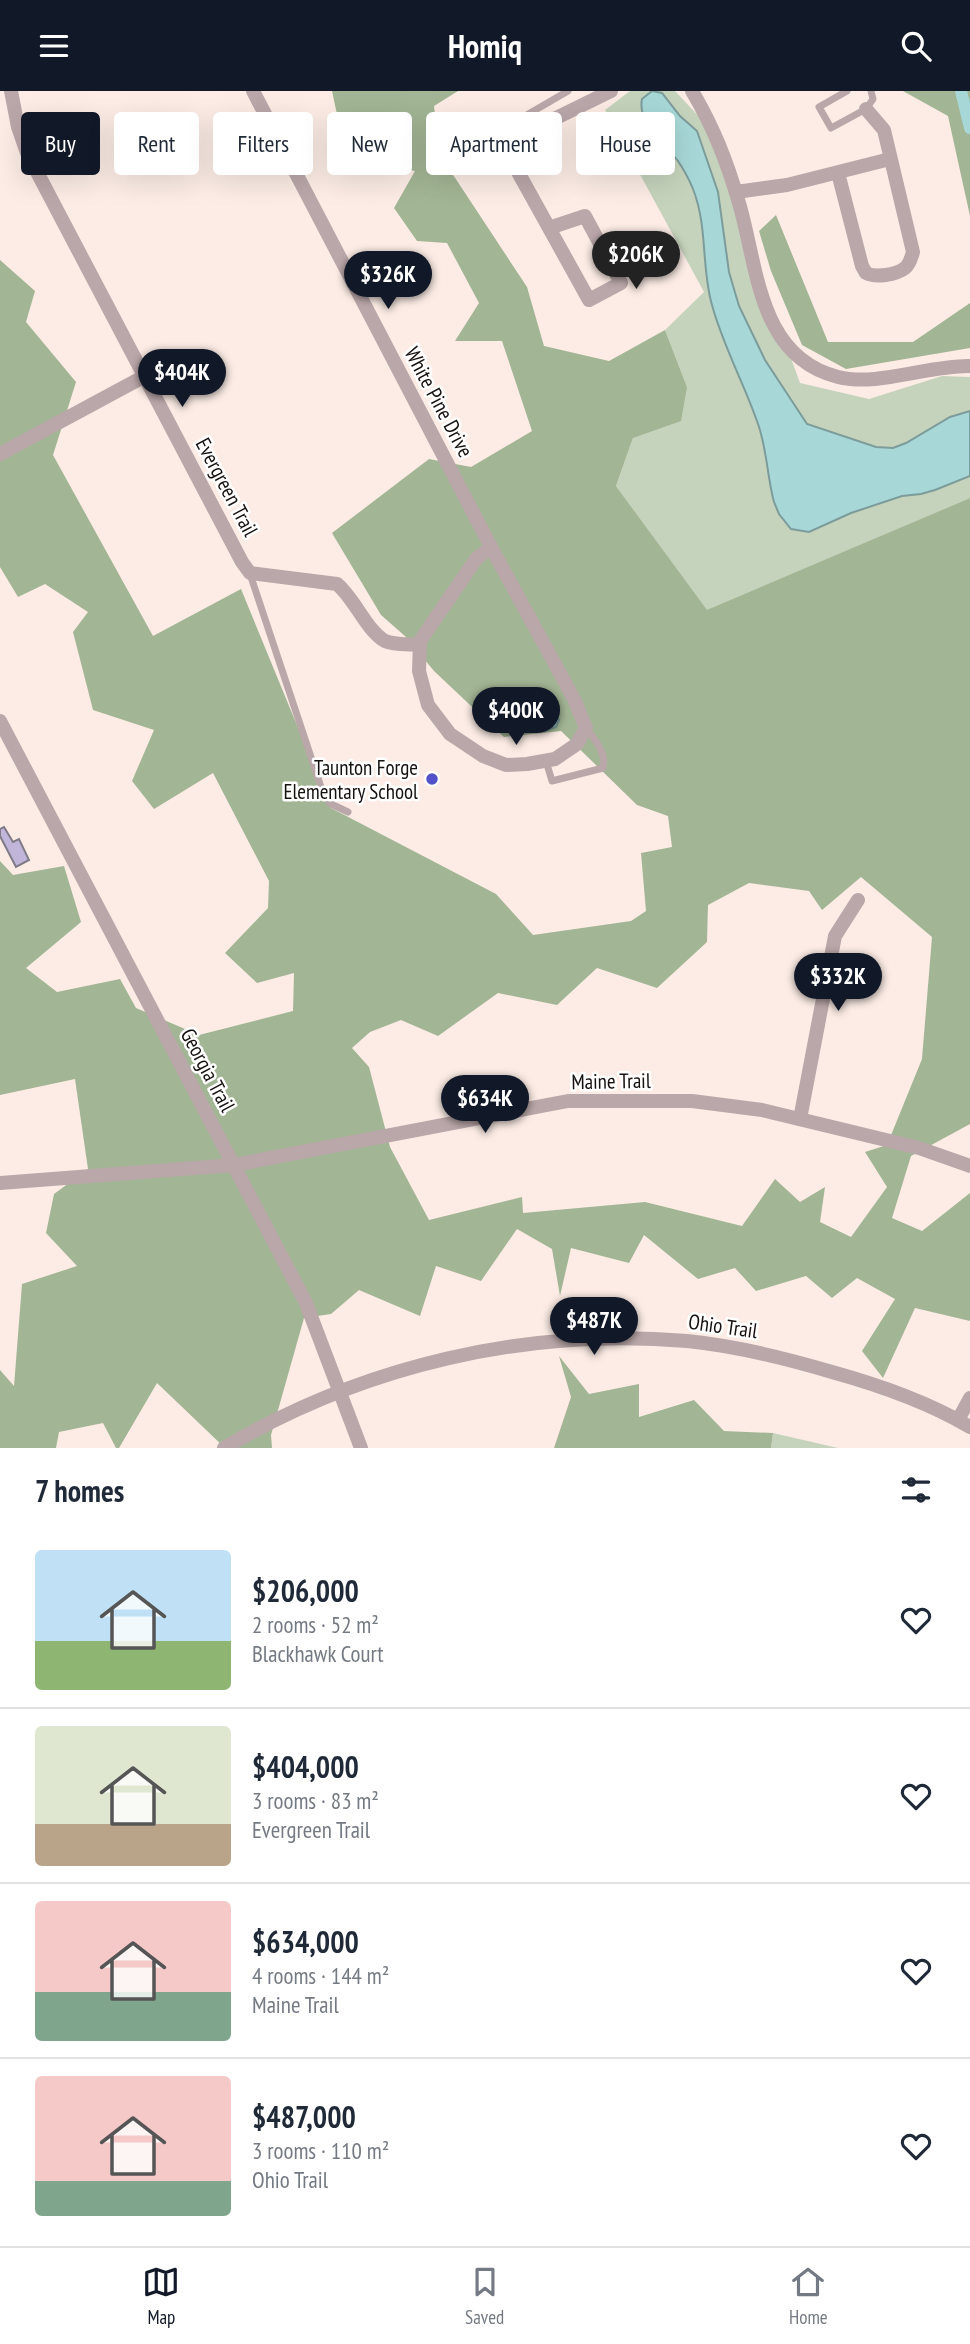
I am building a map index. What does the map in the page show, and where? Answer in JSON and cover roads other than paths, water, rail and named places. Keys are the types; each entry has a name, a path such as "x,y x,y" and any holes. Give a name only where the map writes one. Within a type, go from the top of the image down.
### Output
{"street":[{"name":"Evergreen Trail","path":"11,91 18,127 27,153 250,573"},
{"name":"White Pine Drive","path":"253,91 586,728"},
{"path":"692,91 712,125 736,192 757,284 771,321 784,341 820,370 839,378 853,379 970,366"},
{"path":"562,114 601,93"},
{"path":"838,173 866,273 877,276 900,271 911,261 913,252 884,130 866,109"},
{"path":"736,192 780,186 890,159"},
{"path":"520,175 549,228 589,300 621,283 584,216 549,228"},
{"path":"0,454 145,376"},
{"path":"491,547 476,559 420,641 419,671 428,705 450,734 483,756 506,765 555,759 577,744 586,728"},
{"path":"250,573 337,583 356,604 374,632 387,642 419,645"},
{"name":"Georgia Trail","path":"0,721 306,1303 360,1448"},
{"path":"800,1119 835,936 858,900"},
{"name":"Maine Trail","path":"0,1183 234,1164 568,1101 692,1101 762,1110 919,1148 970,1166"},
{"name":"Ohio Trail","path":"224,1448 270,1423 340,1392 403,1370 493,1348 562,1341 650,1339 721,1346 782,1357 857,1379 964,1424"},
{"path":"964,1424 970,1398"}],"lane":[{"path":"532,112 568,91"},
{"path":"847,91 820,107 831,128 866,109 873,99 872,91"},
{"path":"250,573 324,796 331,804 348,811"},
{"path":"546,761 552,781 603,768 605,763 598,744 586,728"}],"water":[{"path":"652,91 662,93 680,116 697,131 718,192 729,272 739,306 765,360 807,424 876,447 893,448 950,417 970,411 970,476 935,490 902,496 851,513 809,532 791,529 779,514 774,502 761,433 712,305 698,203 675,158 675,112 643,112 642,99"},
{"path":"525,692 552,710 559,720 556,727 544,731 524,717 518,701 519,695"}],"waterway":[{"path":"961,91 970,128"}],"place":[{"name":"Taunton Forge Elementary School","path":"432,779"}]}
